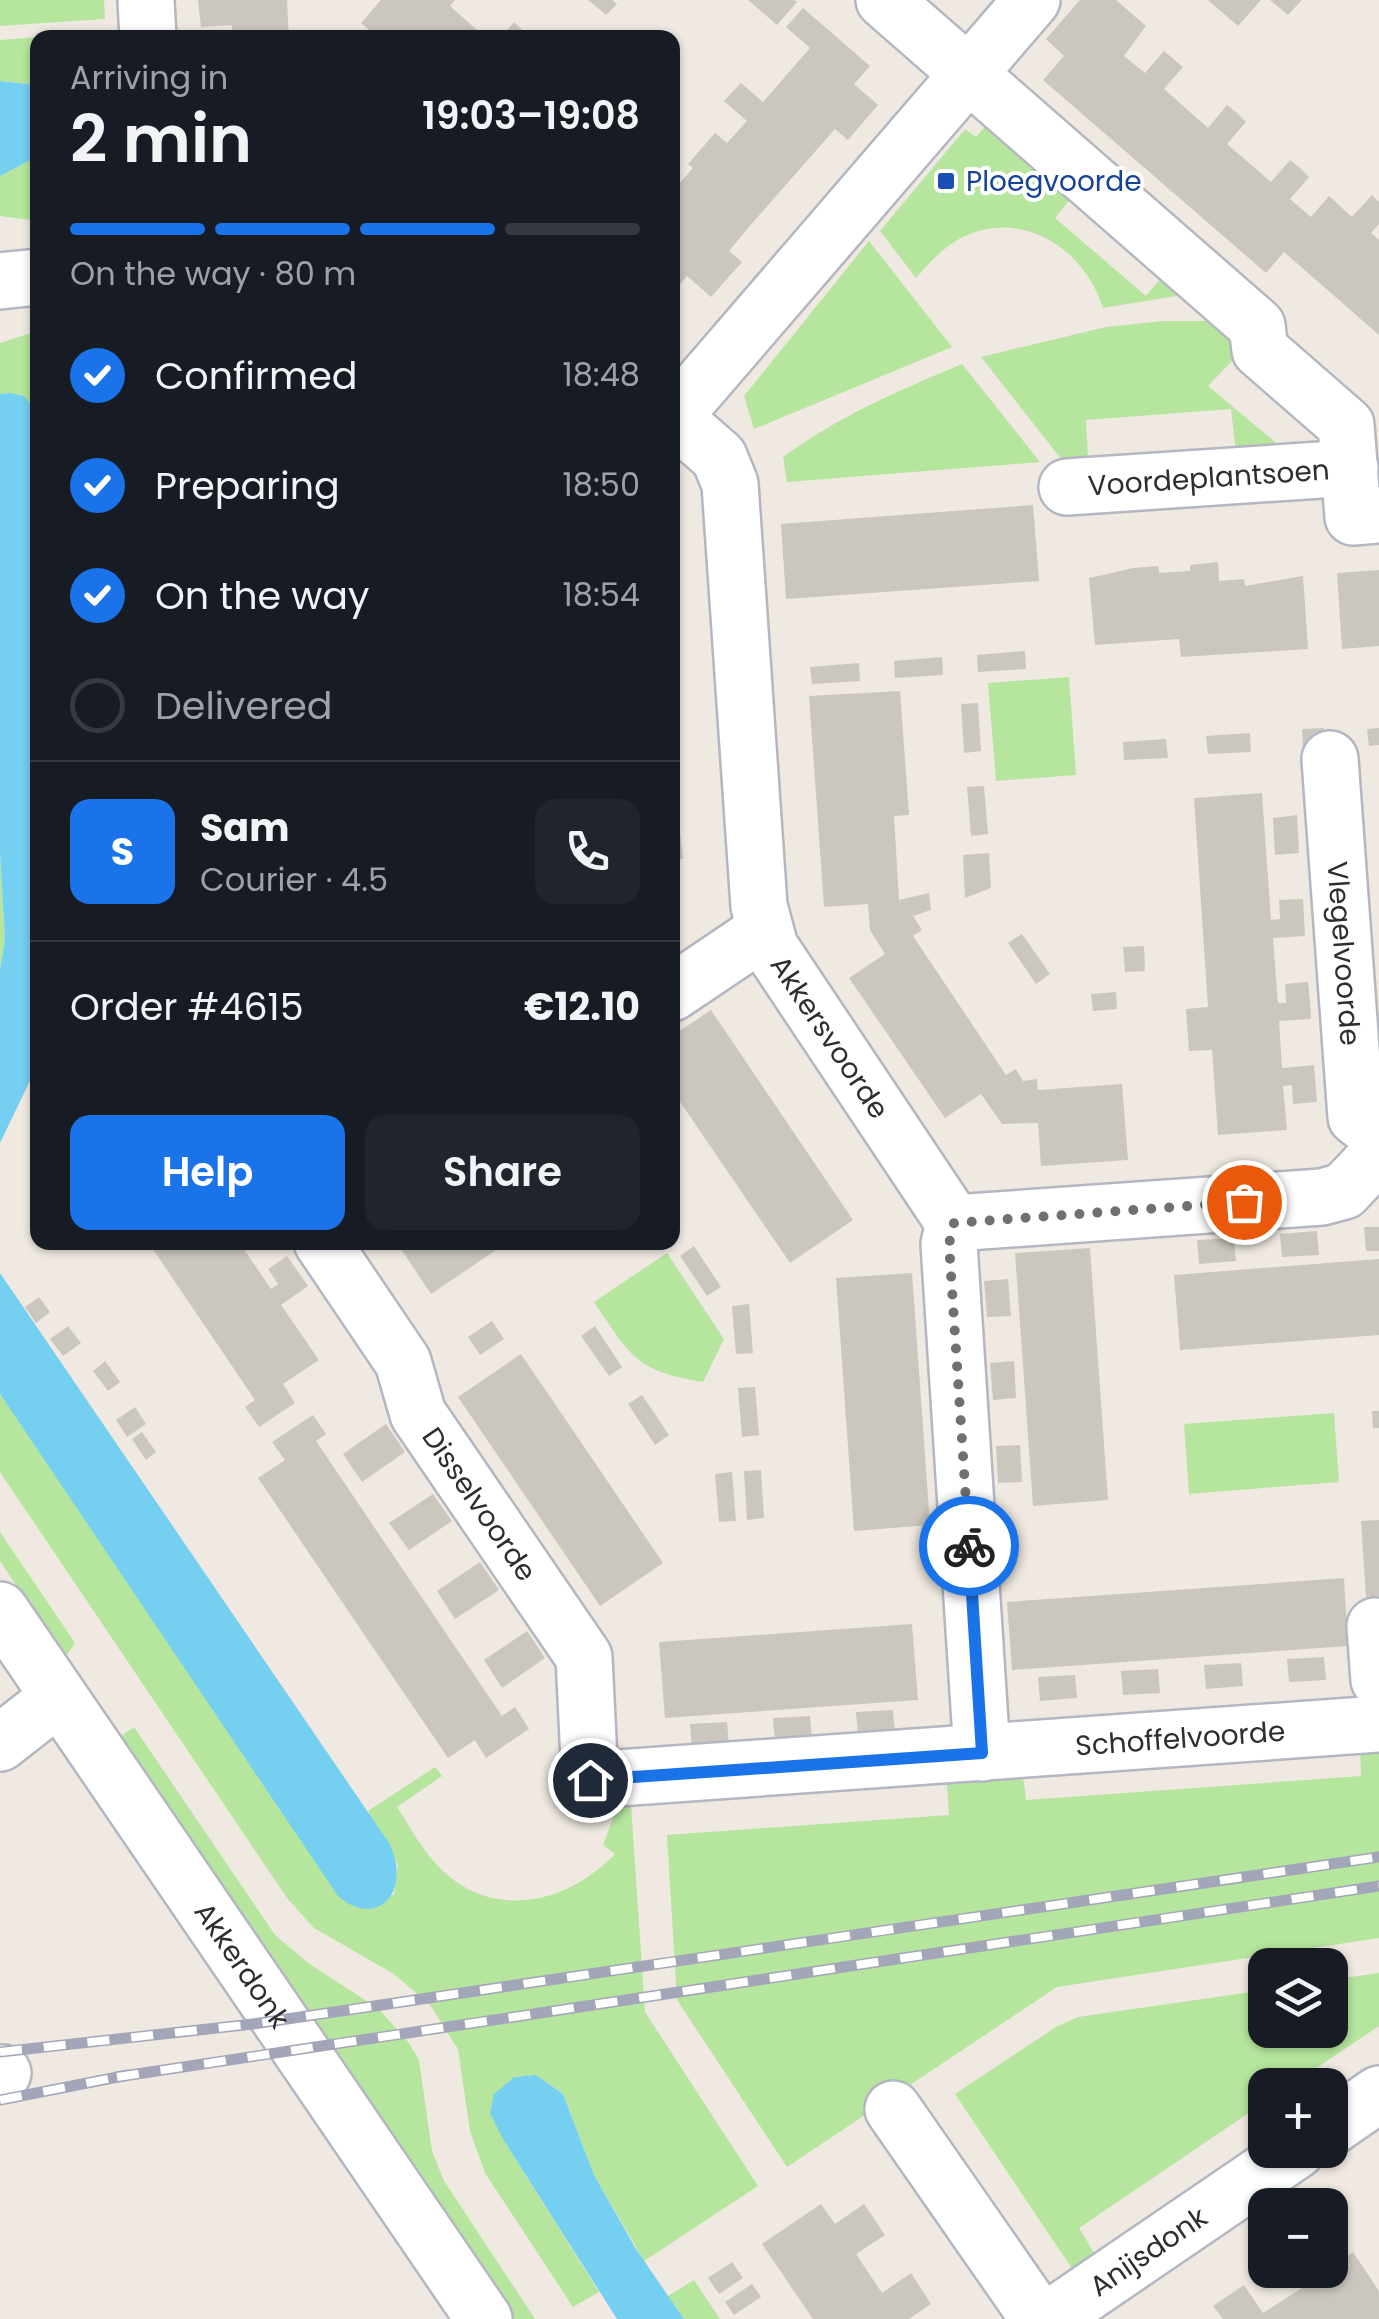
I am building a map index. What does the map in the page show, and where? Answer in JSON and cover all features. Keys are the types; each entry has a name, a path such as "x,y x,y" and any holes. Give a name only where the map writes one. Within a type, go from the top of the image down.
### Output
{"street":[{"path":"146,0 148,30"},
{"name":"Voordeplantsoen","path":"884,0 1258,326 1260,350 1346,425 1353,517 1379,515"},
{"path":"680,409 1032,0"},
{"path":"0,281 30,278"},
{"name":"Akkersvoorde","path":"680,423 719,458 730,484 758,906 764,931 778,960 954,1223"},
{"name":"Voordeplantsoen","path":"1067,486 1350,468"},
{"name":"Vlegelvoorde","path":"1330,759 1356,1117 1379,1135"},
{"path":"680,988 764,931"},
{"path":"982,1753 949,1244 954,1223 1322,1196 1344,1190 1379,1154"},
{"name":"Disselvoorde","path":"327,1250 403,1362 416,1411 584,1657 590,1780"},
{"name":"Akkerdonk","path":"0,1610 484,2319"},
{"path":"1376,1626 1379,1680"},
{"path":"0,1742 59,1697"},
{"name":"Schoffelvoorde","path":"590,1780 1379,1724"},
{"path":"1348,2116 1379,2094"},
{"path":"893,2109 1039,2319"},
{"name":"Anijsdonk","path":"1049,2319 1271,2168"}],"green space":[{"path":"0,0 104,0 105,19 0,26"},
{"path":"30,38 30,84 0,81 0,40"},
{"path":"991,120 1074,194 1055,218 1146,296 1168,270 1195,293 1103,308 1095,288 1069,254 1034,233 1013,228 992,228 962,237 916,278 880,231 965,129 976,137"},
{"path":"30,160 30,220 0,216 0,176"},
{"path":"869,241 952,347 754,429 744,396"},
{"path":"1164,321 1230,321 1233,360 1208,386 1281,447 1237,461 1231,409 1086,420 1088,458 1062,460 981,357 1106,327"},
{"path":"30,333 30,402 0,394 0,343"},
{"path":"962,364 1040,462 787,482 783,457 804,442 870,405"},
{"path":"1069,677 1076,775 996,781 988,683"},
{"path":"0,854 5,938 0,971"},
{"path":"667,1253 724,1339 703,1382 662,1372 637,1358 594,1302"},
{"path":"0,1394 344,1901 371,1907 394,1894 398,1865 368,1811 435,1767 442,1776 397,1807 442,1870 485,1896 531,1900 576,1884 615,1854 603,1845 618,1805 631,1805 645,2012 758,2186 644,2261 594,2175 563,2094 536,2075 514,2077 503,2139 599,2292 573,2307 485,2173 470,2131 458,2049 430,2005 394,1974 314,1928 287,1898 0,1472"},
{"path":"1334,1413 1339,1482 1189,1494 1184,1424"},
{"path":"0,1532 75,1643 65,1658 0,1561"},
{"path":"134,1727 275,1935 308,1963 379,2009 409,2043 419,2060 432,2151 444,2181 535,2319 514,2319 120,1737"},
{"path":"1379,1740 1379,1938 1313,1948 1248,1948 1248,1958 1057,1987 787,2167 677,2000 667,1835 949,1815 946,1772 1022,1767 1026,1800 1361,1776 1360,1742"},
{"path":"1379,1973 1379,2026 1348,2047 1348,1977"},
{"path":"1248,1992 1248,2048 1346,2048 1316,2068 1248,2068 1248,2114 1079,2228 1097,2258 1075,2273 955,2094 1056,2027 1078,2017"},
{"path":"694,2280 720,2319 684,2319 668,2296"}],"water":[{"path":"0,81 30,84 30,160 0,176"},
{"path":"0,394 24,396 30,403 30,1081 0,1143 0,971 5,938 0,854"},
{"path":"0,1273 389,1843 397,1876 394,1890 378,1907 366,1909 338,1896 0,1394"},
{"path":"536,2075 563,2094 594,2175 636,2249 684,2319 617,2319 503,2139 490,2113 494,2094 514,2077"}],"building":[{"path":"198,0 287,0 289,30 232,30 232,25 201,27"},
{"path":"381,0 455,0 450,6 477,30 369,30 361,23"},
{"path":"588,0 612,0 617,4 606,15"},
{"path":"748,0 794,0 797,2 777,25"},
{"path":"1080,0 1116,0 1146,26 1124,56 1145,73 1164,51 1183,67 1164,89 1208,128 1227,105 1237,113 1246,122 1227,144 1271,182 1290,160 1300,168 1309,177 1290,199 1311,217 1329,196 1352,217 1372,195 1379,202 1379,224 1371,233 1379,240 1379,335 1284,252 1266,273 1043,80 1064,56 1046,39"},
{"path":"1208,0 1261,0 1238,26"},
{"path":"1270,0 1302,0 1288,15"},
{"path":"803,8 870,66 854,84 878,105 848,140 835,129 754,221 729,251 742,262 711,297 687,276 680,284 680,183 693,168 688,164 715,133 727,143 747,121 724,101 741,83 763,102 810,48 786,27"},
{"path":"1033,505 1039,581 786,599 781,524"},
{"path":"1218,562 1219,581 1244,579 1245,586 1303,576 1308,649 1181,657 1179,639 1095,645 1089,578 1158,566 1159,573 1190,571 1190,565"},
{"path":"1379,570 1379,646 1342,649 1337,573"},
{"path":"1025,651 1026,669 978,672 977,655"},
{"path":"942,657 943,675 895,678 894,661"},
{"path":"859,663 860,681 812,684 810,667"},
{"path":"900,691 909,815 894,816 899,900 929,893 931,910 913,916 922,930 913,936 1006,1075 1016,1069 1023,1081 1037,1079 1038,1090 1122,1084 1128,1160 1041,1166 1038,1123 1002,1124 981,1094 945,1118 849,978 885,954 870,930 868,904 824,907 809,696"},
{"path":"978,703 981,751 964,753 961,704"},
{"path":"1324,728 1325,746 1303,748 1302,729"},
{"path":"1379,728 1379,745 1369,746 1367,729"},
{"path":"1250,733 1251,752 1208,754 1206,736"},
{"path":"1166,739 1168,758 1124,760 1123,742"},
{"path":"984,786 988,834 971,836 967,787"},
{"path":"1262,793 1271,920 1280,919 1279,900 1303,899 1305,936 1273,938 1278,1003 1286,1003 1285,984 1308,982 1310,1001 1311,1019 1279,1021 1282,1068 1314,1065 1317,1102 1293,1104 1292,1085 1283,1086 1287,1130 1218,1135 1212,1050 1189,1051 1186,1009 1208,1007 1194,798"},
{"path":"1297,815 1299,853 1275,855 1273,818"},
{"path":"989,853 991,888 965,898 963,855"},
{"path":"1022,934 1050,974 1036,984 1008,943"},
{"path":"1144,946 1145,971 1125,972 1123,947"},
{"path":"1116,992 1117,1009 1093,1011 1091,994"},
{"path":"711,1010 853,1220 790,1263 680,1102 680,1031"},
{"path":"1364,1227 1379,1227 1379,1251 1366,1251"},
{"path":"1317,1231 1319,1255 1282,1257 1280,1234"},
{"path":"1234,1238 1236,1261 1199,1264 1197,1240"},
{"path":"694,1246 721,1287 707,1296 680,1256"},
{"path":"1090,1248 1108,1500 1033,1506 1015,1253"},
{"path":"153,1250 244,1250 271,1289 278,1284 268,1269 287,1256 308,1286 281,1305 319,1360 283,1384 295,1403 259,1427 245,1407 255,1400"},
{"path":"402,1250 496,1250 431,1294"},
{"path":"1379,1259 1379,1335 1180,1350 1174,1275"},
{"path":"912,1273 930,1525 854,1531 836,1278"},
{"path":"1008,1279 1011,1316 987,1317 984,1281"},
{"path":"39,1297 50,1312 36,1323 25,1307"},
{"path":"749,1304 753,1353 736,1354 732,1306"},
{"path":"492,1321 504,1339 480,1355 468,1337"},
{"path":"68,1326 81,1343 63,1356 50,1339"},
{"path":"595,1326 622,1367 609,1376 581,1336"},
{"path":"521,1354 663,1563 600,1606 458,1397"},
{"path":"105,1361 120,1382 108,1391 93,1371"},
{"path":"1014,1361 1016,1398 993,1400 990,1363"},
{"path":"755,1387 759,1435 742,1437 738,1388"},
{"path":"642,1395 669,1435 655,1445 628,1404"},
{"path":"135,1407 146,1424 127,1437 116,1420"},
{"path":"1372,1411 1379,1411 1379,1428 1373,1428"},
{"path":"313,1415 326,1434 316,1441 502,1716 515,1707 529,1729 486,1758 475,1740 448,1758 258,1478 285,1460 272,1442"},
{"path":"386,1424 405,1452 362,1482 343,1454"},
{"path":"142,1432 156,1452 146,1460 132,1439"},
{"path":"1020,1445 1022,1482 998,1483 996,1446"},
{"path":"761,1470 764,1518 747,1520 744,1471"},
{"path":"732,1472 736,1521 719,1522 715,1474"},
{"path":"433,1494 452,1521 409,1550 389,1523"},
{"path":"1379,1520 1379,1596 1366,1597 1361,1521"},
{"path":"480,1562 499,1590 455,1619 437,1591"},
{"path":"1344,1578 1348,1646 1012,1670 1007,1602"},
{"path":"912,1624 918,1700 665,1718 659,1642"},
{"path":"527,1631 545,1658 502,1688 484,1660"},
{"path":"1324,1657 1326,1680 1289,1682 1287,1659"},
{"path":"1241,1663 1243,1686 1206,1689 1204,1665"},
{"path":"1158,1669 1160,1693 1123,1695 1121,1671"},
{"path":"1075,1675 1077,1698 1040,1701 1038,1677"},
{"path":"893,1710 895,1733 858,1736 856,1712"},
{"path":"810,1716 812,1739 775,1742 773,1718"},
{"path":"727,1722 729,1745 692,1748 690,1724"},
{"path":"821,2204 835,2224 864,2204 885,2235 856,2254 882,2293 911,2273 931,2304 909,2319 813,2319 762,2244"},
{"path":"1353,2252 1379,2291 1379,2319 1223,2319 1213,2306 1244,2285 1263,2313 1302,2288 1348,2288 1348,2255"},
{"path":"732,2262 743,2278 719,2294 708,2278"},
{"path":"752,2284 761,2297 734,2315 725,2302"}],"railway":[{"path":"0,2052 253,2024 1379,1857"},
{"path":"117,2077 1379,1886"},
{"path":"0,2100 128,2075"}],"way so far":[{"path":"969,1546 949,1244 954,1223 1244,1202"}],"place":[{"name":"Ploegvoorde","path":"946,181"}],"route":[{"path":"590,1780 982,1753 969,1546"}]}
